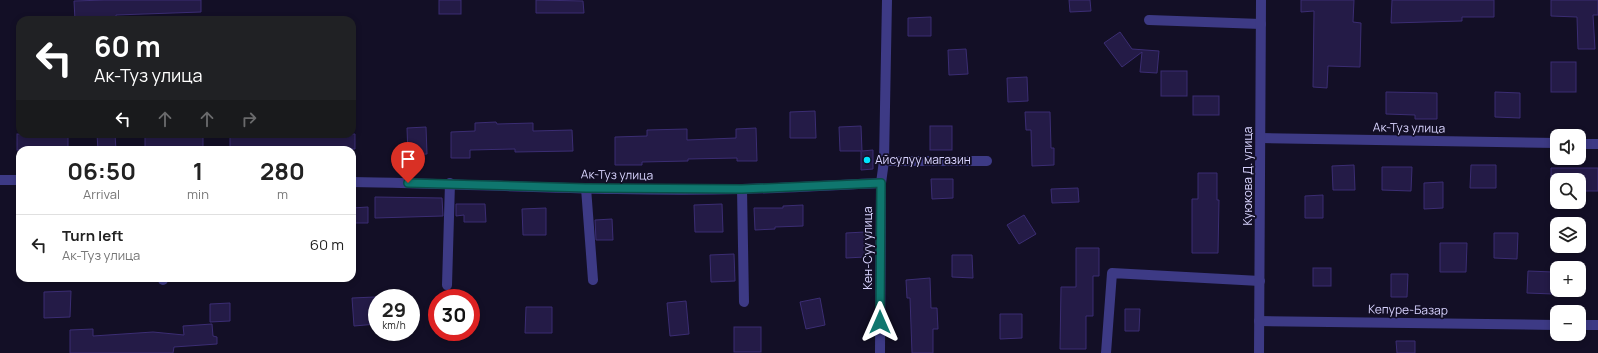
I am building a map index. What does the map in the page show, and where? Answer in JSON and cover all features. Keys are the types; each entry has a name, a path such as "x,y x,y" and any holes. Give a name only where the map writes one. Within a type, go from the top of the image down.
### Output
{"street":[{"name":"Кен-Суу улица","path":"880,353 881,183 884,161 887,0"},
{"name":"Куюкова Д. улица","path":"1259,353 1261,0"},
{"path":"1149,20 1261,24"},
{"name":"Ак-Туз улица","path":"1261,138 1550,144"},
{"path":"1586,144 1598,144"},
{"path":"884,161 987,161"},
{"path":"0,180 16,180"},
{"name":"Ак-Туз улица","path":"356,182 450,183 586,188 742,189 881,183"},
{"path":"447,285 450,183"},
{"path":"586,188 593,280"},
{"path":"742,189 744,302"},
{"path":"1106,353 1112,273 1260,281"},
{"name":"Кепуре-Базар","path":"1259,321 1550,325"},
{"path":"1586,325 1598,325"}],"building":[{"path":"201,0 201,12 116,16 75,16 74,1"},
{"path":"439,0 461,0 461,14 439,14"},
{"path":"536,0 583,1 584,13 536,13"},
{"path":"1069,0 1090,0 1091,11 1070,12"},
{"path":"1301,0 1354,0 1353,22 1361,23 1360,67 1328,66 1327,88 1313,87 1314,11 1301,12"},
{"path":"1392,0 1494,0 1494,17 1462,17 1462,21 1391,23"},
{"path":"1551,0 1598,0 1598,15 1593,15 1595,49 1578,49 1577,17 1551,16"},
{"path":"931,17 931,36 908,36 908,18"},
{"path":"1120,32 1132,49 1159,51 1157,73 1140,72 1142,52 1122,67 1104,43"},
{"path":"966,49 968,74 949,75 948,50"},
{"path":"1551,62 1576,62 1576,92 1551,92"},
{"path":"1161,71 1187,71 1187,96 1161,96"},
{"path":"1027,77 1028,101 1008,102 1007,78"},
{"path":"1386,92 1437,93 1437,119 1415,119 1415,115 1386,114"},
{"path":"1495,92 1520,93 1520,118 1495,117"},
{"path":"1193,96 1219,96 1219,115 1193,115"},
{"path":"815,111 816,138 790,138 790,112"},
{"path":"1025,112 1050,112 1051,148 1054,148 1054,165 1032,166 1031,130 1026,130"},
{"path":"496,122 497,124 533,123 533,131 572,130 573,151 515,152 515,149 470,150 470,158 451,158 451,132 475,131 475,123"},
{"path":"861,126 862,151 873,150 873,169 861,170 861,151 840,151 839,127"},
{"path":"930,126 952,126 952,150 930,150"},
{"path":"426,127 427,154 408,155 407,128"},
{"path":"756,128 757,161 737,161 737,158 688,159 688,161 642,162 642,165 615,165 615,137 647,136 647,130 687,129 687,140 736,138 736,129"},
{"path":"17,138 68,138 68,146 17,146"},
{"path":"97,138 115,138 116,146 98,146"},
{"path":"145,138 203,138 203,146 145,146"},
{"path":"230,138 355,138 355,146 230,146"},
{"path":"1354,165 1355,190 1333,190 1332,166"},
{"path":"1471,165 1496,165 1496,188 1470,188"},
{"path":"1382,167 1412,167 1411,191 1382,190"},
{"path":"1551,168 1598,168 1598,191 1586,191 1586,173 1551,173"},
{"path":"1198,173 1217,173 1217,200 1219,200 1218,253 1192,253 1192,199 1198,199"},
{"path":"931,179 953,179 953,198 932,199"},
{"path":"1443,182 1443,208 1424,209 1424,183"},
{"path":"1078,188 1079,202 1052,203 1051,189"},
{"path":"1323,195 1323,218 1305,218 1305,196"},
{"path":"375,197 442,198 443,216 375,218"},
{"path":"456,204 485,204 486,222 464,222 464,215 456,216"},
{"path":"722,204 723,232 695,232 694,205"},
{"path":"803,205 803,226 775,227 775,229 755,230 754,208 783,208 783,206"},
{"path":"368,207 368,223 356,223 356,208"},
{"path":"546,208 546,235 523,235 522,209"},
{"path":"1024,215 1036,234 1019,244 1007,225"},
{"path":"612,219 613,240 596,240 595,220"},
{"path":"865,232 865,257 846,258 846,233"},
{"path":"1494,233 1518,233 1517,259 1494,258"},
{"path":"1440,243 1467,243 1466,272 1440,272"},
{"path":"1076,248 1099,248 1099,276 1093,276 1093,316 1086,316 1086,349 1060,349 1061,287 1076,287"},
{"path":"734,254 735,281 711,282 710,255"},
{"path":"952,255 972,255 973,278 952,277"},
{"path":"1313,268 1331,268 1331,286 1313,286"},
{"path":"1528,271 1550,272 1550,294 1527,293"},
{"path":"1391,274 1408,274 1407,297 1391,297"},
{"path":"930,278 931,308 937,308 938,329 933,329 933,353 912,353 910,298 907,298 906,280"},
{"path":"71,291 70,317 44,318 44,292"},
{"path":"368,297 368,325 354,326 352,298"},
{"path":"820,298 825,325 806,329 800,302"},
{"path":"686,301 689,334 670,336 667,303"},
{"path":"230,303 230,321 210,322 210,304"},
{"path":"526,307 552,307 552,333 525,333"},
{"path":"1125,309 1140,309 1139,331 1125,331"},
{"path":"1000,314 1022,314 1022,338 1000,339"},
{"path":"212,324 213,336 217,337 217,344 174,347 173,353 70,353 70,330 93,329 93,336 153,332 184,335 183,326"},
{"path":"734,327 761,327 761,352 734,352"},
{"path":"1396,341 1415,341 1415,353 1397,353"}],"place":[{"name":"Айсулуу магазин","path":"867,160"}],"route":[{"path":"408,183 586,188 742,189 881,183 880,322"}]}
